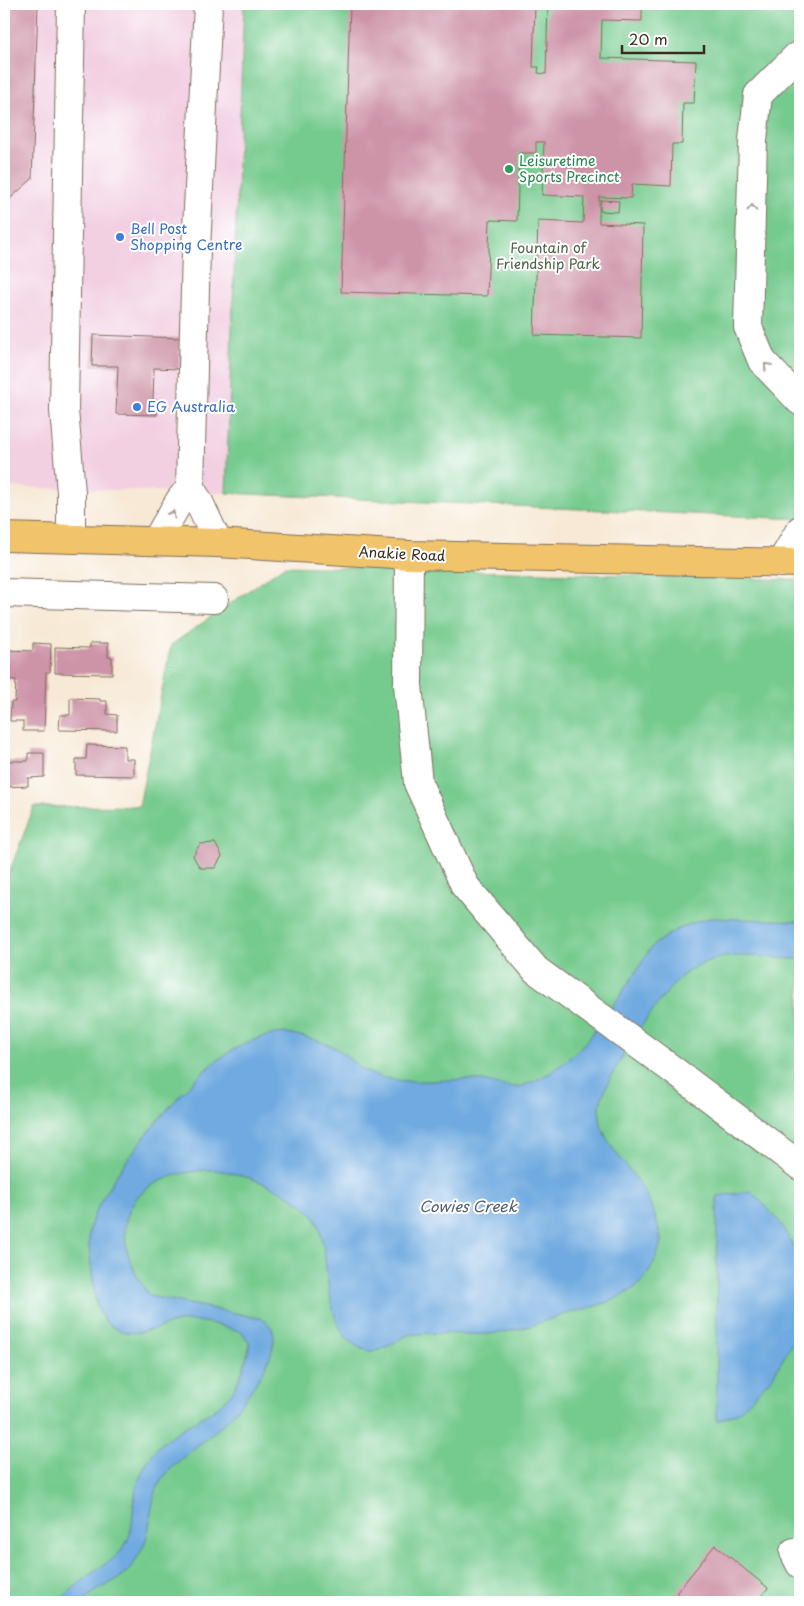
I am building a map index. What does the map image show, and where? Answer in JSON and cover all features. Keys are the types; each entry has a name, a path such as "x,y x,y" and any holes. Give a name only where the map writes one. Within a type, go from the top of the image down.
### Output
{"main road":[{"name":"Anakie Road","path":"4,536 218,543 409,555 790,563"}],"street":[{"path":"71,4 64,410 71,498 71,537"},
{"path":"156,541 190,488 196,249 208,4"},
{"path":"800,57 796,57 758,95 753,140 748,327 762,361 800,401"},
{"path":"190,488 198,500 218,543"},
{"path":"790,563 800,530"},
{"path":"409,555 408,685 418,783 466,886 536,970 800,1166"},
{"path":"4,593 214,599"}],"shaded area":[{"name":"Bell Post Shopping Centre","path":"4,4 244,4 226,493 4,487"}],"green space":[{"name":"Fountain of Friendship Park","path":"244,4 800,4 800,519 226,493"},
{"path":"284,566 800,580 800,1602 4,1602 4,886 34,807 139,806 171,645"}],"water":[{"name":"Cowies Creek","path":"710,918 800,921 800,959 746,956 725,957 708,961 690,970 676,982 650,1014 613,1073 600,1104 602,1128 611,1146 646,1195 661,1237 656,1258 646,1276 631,1290 614,1300 509,1331 489,1334 416,1334 409,1335 378,1350 365,1350 351,1342 341,1330 334,1313 330,1295 318,1224 312,1214 300,1203 286,1194 252,1179 235,1174 207,1170 180,1174 162,1180 153,1184 139,1195 131,1207 126,1220 126,1247 136,1273 150,1296 264,1319 271,1326 274,1342 265,1367 239,1407 215,1432 169,1470 163,1478 158,1486 152,1505 144,1544 129,1570 88,1597 84,1602 58,1602 120,1552 130,1534 136,1489 153,1453 170,1436 211,1411 229,1396 239,1378 250,1344 242,1332 215,1324 200,1322 186,1321 148,1331 120,1331 106,1322 97,1306 89,1251 91,1223 99,1205 128,1158 188,1087 206,1069 236,1048 259,1038 284,1033 302,1036 334,1047 363,1070 380,1077 407,1081 475,1080 511,1087 521,1086 557,1068 573,1055 599,1025 654,945 680,928"},
{"path":"751,1191 780,1222 800,1259 800,1329 773,1376 739,1412 717,1421 717,1196"}],"building":[{"path":"4,4 38,4 32,179 4,204"},
{"name":"Leisuretime Sports Precinct","path":"350,4 535,4 533,67 539,67 538,73 546,74 548,4 642,4 642,21 602,20 601,58 696,61 694,103 683,103 682,144 672,144 671,186 632,184 631,198 599,197 599,223 643,225 641,338 534,335 538,221 583,223 584,197 542,195 544,142 536,142 536,153 519,153 517,221 490,220 487,296 341,292"},
{"path":"601,200 619,201 618,212 600,211"},
{"path":"93,335 180,338 179,369 154,368 153,400 157,400 157,415 116,414 118,366 92,366"},
{"path":"33,643 51,644 50,672 46,672 44,731 23,731 23,721 10,721 11,702 15,702 16,680 4,679 4,650 33,651"},
{"path":"90,643 108,643 108,657 112,657 112,674 55,673 55,647 90,648"},
{"path":"70,698 107,701 107,714 117,715 117,731 59,730 60,715 70,715"},
{"path":"87,745 125,746 125,759 134,759 134,776 76,775 76,759 86,759"},
{"path":"28,753 44,753 44,777 28,778 28,786 4,787 4,761 28,761"},
{"path":"215,843 222,856 215,868 200,868 193,856 200,844"},
{"path":"715,1545 768,1588 756,1602 688,1602 676,1593"}],"place":[{"name":"Leisuretime Sports Precinct","path":"509,169"},
{"name":"Bell Post Shopping Centre","path":"120,237"},
{"name":"EG Australia","path":"137,407"}]}
